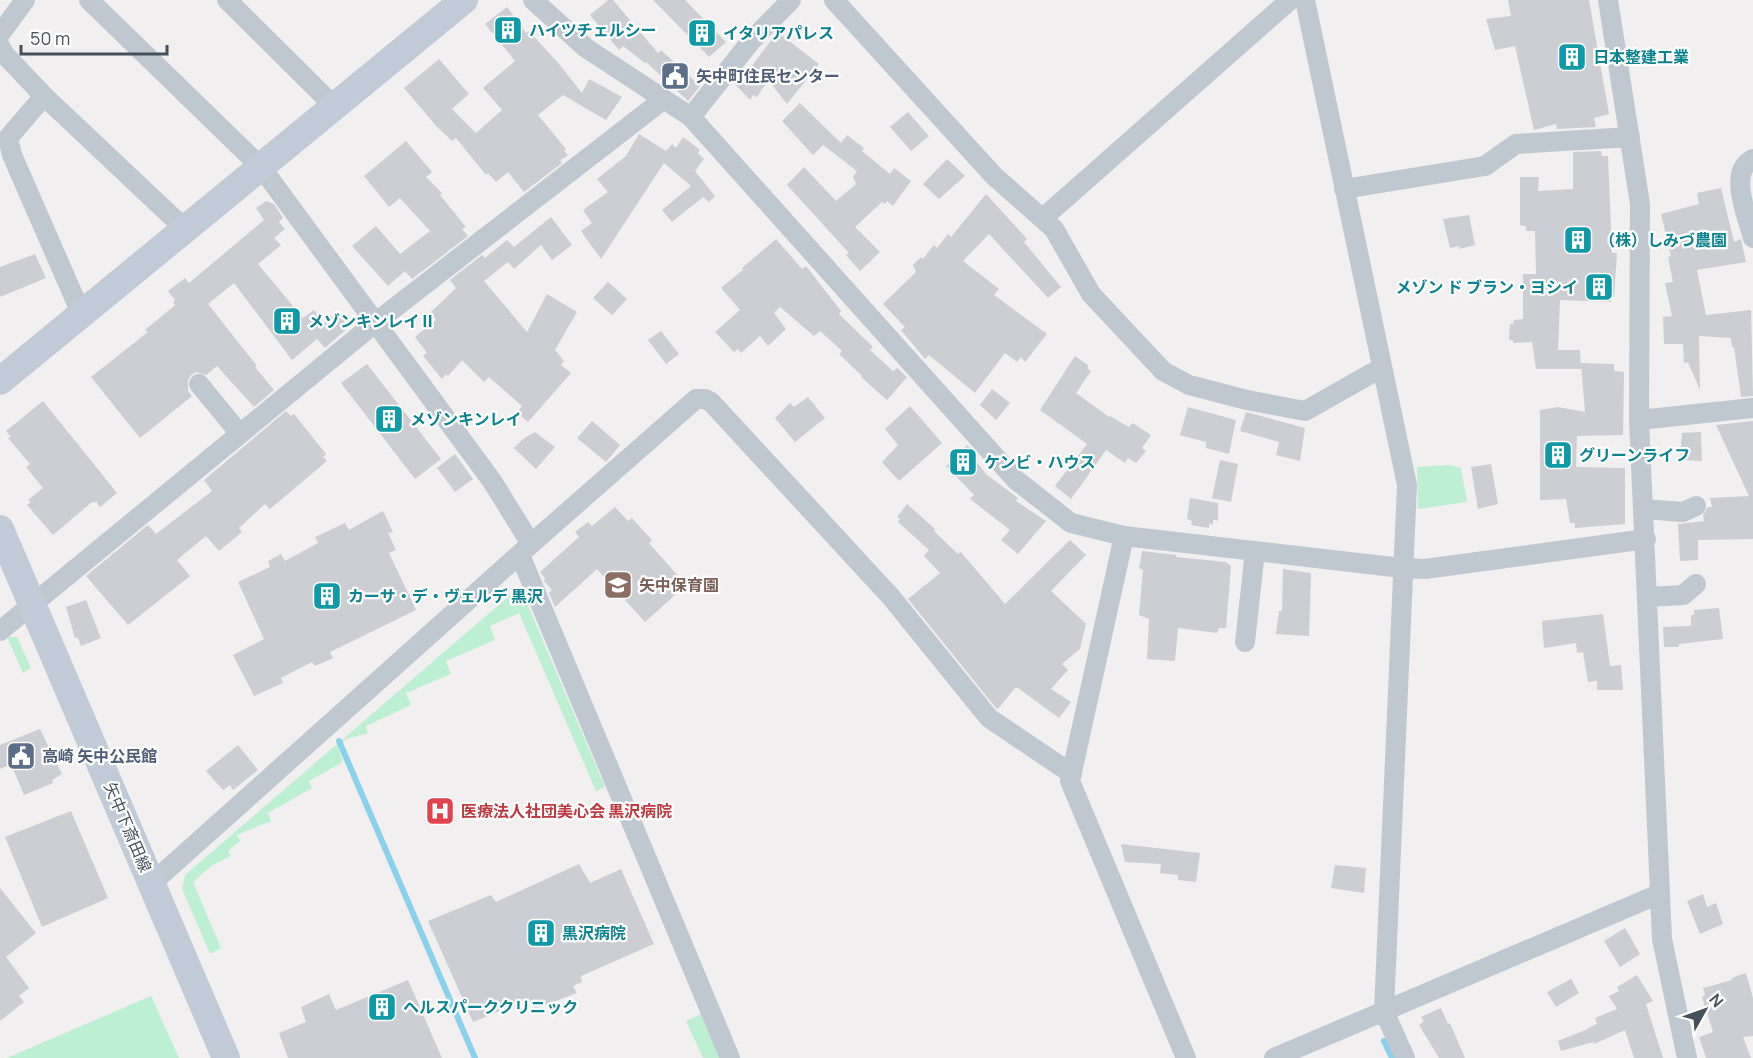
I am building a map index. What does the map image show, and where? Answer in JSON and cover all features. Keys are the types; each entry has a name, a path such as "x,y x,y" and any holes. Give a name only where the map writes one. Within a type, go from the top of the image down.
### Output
{"street":[{"path":"0,34 25,0"},
{"path":"89,0 261,167 492,481 525,550 730,1058"},
{"path":"227,0 335,108"},
{"path":"0,381 464,0"},
{"path":"533,0 586,48 691,117 1016,480 1071,523 1124,537 1425,569 1646,539"},
{"path":"691,117 751,41 791,0"},
{"path":"834,0 994,176 1054,230 1091,294 1163,371 1189,385 1305,411 1381,368"},
{"path":"1043,218 1290,0"},
{"path":"1305,0 1407,485 1384,1011 1405,1058"},
{"path":"1608,0 1640,204 1639,420 1646,539 1659,894 1662,939 1687,1058"},
{"path":"0,46 5,55 44,96 185,229"},
{"path":"44,96 8,138 12,155 81,313"},
{"path":"0,631 375,323 664,99"},
{"path":"1344,189 1485,166 1516,144 1630,137"},
{"path":"1753,159 1749,160 1741,172 1739,185 1753,238"},
{"path":"199,384 240,434"},
{"path":"152,883 696,399 711,402 891,597 989,718 1072,774"},
{"path":"1639,420 1753,408"},
{"path":"1644,509 1683,512 1696,506"},
{"name":"矢中下斎田線","path":"0,529 226,1058"},
{"path":"1124,537 1070,781 1186,1058"},
{"path":"1245,642 1255,551"},
{"path":"1648,597 1683,595 1696,584"},
{"path":"1274,1058 1659,894"}],"green space":[{"path":"1449,465 1461,468 1467,502 1418,509 1417,467"},
{"path":"521,589 605,787 596,791 519,613 490,626 495,640 446,661 451,674 406,693 411,705 366,726 368,733 346,739 338,747 343,762 309,781 312,788 268,813 271,821 237,835 240,841 228,851 231,856 211,866 193,882 221,948 210,954 182,889 185,875 516,590"},
{"path":"7,637 17,637 31,668 23,673"},
{"path":"151,996 179,1058 7,1058"},
{"path":"701,1014 721,1058 703,1058 686,1021"}],"building":[{"path":"608,0 613,0 658,53 661,50 700,86 688,101 646,62 623,46 619,50 590,15"},
{"name":"イタリアパレス","path":"653,0 685,0 726,42 709,57"},
{"name":"日本整建工業","path":"1508,0 1589,0 1609,114 1594,118 1596,127 1557,129 1556,124 1534,130 1515,46 1495,50 1486,19 1511,16"},
{"path":"507,7 526,33 529,31 582,93 589,79 622,97 606,120 563,95 538,115 566,149 564,151 568,155 560,161 562,163 524,192 508,172 496,182 488,173 486,175 456,138 452,141 437,127 404,88 439,59 469,94 452,109 476,133 502,110 483,88 515,61 485,24"},
{"path":"776,34 779,36 780,34 819,64 787,104 768,80 757,97 753,95 750,100 735,84 743,74 745,75"},
{"path":"800,103 841,143 847,135 890,174 894,168 911,181 893,206 887,201 885,204 882,202 855,227 880,252 860,271 846,255 849,253 787,185 804,167 836,201 856,184 853,177 857,171 823,145 813,155 782,121"},
{"path":"908,112 929,136 911,151 890,127"},
{"path":"639,134 666,151 672,144 676,148 683,137 700,150 698,153 704,159 695,171 715,196 709,202 703,197 672,222 662,210 691,186 664,163 601,259 581,231 592,223 583,210 608,192 597,179 626,156"},
{"path":"406,141 432,172 426,177 442,193 440,195 466,227 462,229 468,236 412,279 405,271 388,286 352,246 376,226 400,254 430,231 400,198 389,207 364,176"},
{"path":"1601,151 1602,156 1608,156 1612,253 1617,253 1614,297 1611,297 1611,302 1560,300 1558,350 1580,350 1581,369 1536,369 1532,342 1513,343 1513,340 1509,340 1510,324 1513,324 1514,320 1523,319 1523,274 1536,274 1535,231 1526,231 1526,226 1520,225 1520,177 1539,177 1538,191 1573,189 1573,152"},
{"path":"947,159 965,176 939,199 923,184"},
{"path":"1721,188 1734,242 1741,239 1746,262 1697,270 1706,315 1751,310 1753,396 1741,397 1731,338 1699,336 1700,390 1688,362 1684,363 1683,344 1664,344 1663,317 1672,316 1665,283 1673,282 1668,257 1671,256 1661,214 1699,204 1697,193"},
{"path":"986,194 1027,239 1024,242 1061,287 1048,298 989,234 963,261 999,289 994,295 1047,334 1025,362 1021,357 1017,362 1005,353 975,393 929,355 925,359 901,330 905,327 883,304 916,272 913,265 921,257 923,259 934,245 937,248 948,234 951,237"},
{"path":"266,201 274,204 283,218 279,222 285,229 274,238 281,245 258,264 303,318 314,310 324,323 338,312 349,327 325,348 317,339 292,360 234,283 208,304 274,390 254,407 217,366 206,375 196,372 188,380 188,391 192,396 140,438 91,377 148,332 145,330 175,305 173,302 175,300 168,291 185,278 189,283 264,220 256,208"},
{"path":"1469,215 1475,245 1460,249 1459,246 1450,248 1443,219"},
{"path":"551,217 572,245 552,260 541,245 514,269 508,262 484,281 527,332 547,294 577,312 555,350 564,361 561,365 571,373 528,422 517,412 522,406 489,377 484,382 462,360 448,376 446,374 442,379 423,356 427,353 415,337 436,320 431,312 456,288 450,280 482,255 485,258 507,240 514,247"},
{"path":"776,239 802,269 806,266 841,311 839,314 873,347 870,350 893,371 897,368 907,377 887,400 861,377 839,354 842,351 820,331 814,336 780,307 774,313 786,329 768,346 760,336 741,353 738,349 734,352 715,332 740,310 721,288"},
{"path":"35,254 46,278 0,297 0,267"},
{"path":"608,282 627,299 612,315 593,298"},
{"path":"661,331 679,354 666,364 648,340"},
{"path":"1075,356 1089,366 1087,368 1091,371 1076,393 1109,417 1129,427 1133,423 1151,435 1142,448 1146,451 1136,463 1128,458 1125,463 1106,450 1071,499 1055,486 1087,444 1040,410"},
{"path":"1581,363 1614,364 1614,371 1624,372 1623,435 1577,436 1576,467 1625,468 1625,524 1575,528 1575,523 1570,523 1566,499 1540,500 1540,410 1558,407 1585,412"},
{"name":"メゾンキンレイ","path":"367,364 441,459 415,479 341,383"},
{"path":"992,389 1010,403 996,420 980,405"},
{"path":"808,397 825,418 795,442 775,418 790,403 794,407"},
{"path":"43,401 117,493 100,507 96,501 92,502 53,535 27,505 31,502 28,500 43,488 26,467 30,464 8,438 11,437 6,431"},
{"path":"910,406 942,443 899,481 882,462 898,445 885,429"},
{"path":"1188,407 1236,420 1229,454 1206,448 1206,442 1180,435"},
{"path":"286,411 291,416 294,414 326,454 323,457 327,461 270,509 265,504 239,528 242,532 219,551 206,536 177,560 190,576 128,625 86,576 148,525 156,534 212,491 204,480"},
{"path":"1246,412 1305,428 1300,461 1276,455 1279,442 1240,431"},
{"path":"592,421 620,445 606,462 577,438"},
{"path":"1753,421 1753,539 1698,540 1698,560 1680,561 1678,524 1704,521 1703,515 1708,507 1712,507 1710,498 1749,496 1716,425"},
{"path":"535,432 555,447 536,469 514,448"},
{"path":"1701,432 1702,461 1680,460 1682,433"},
{"path":"967,445 978,455 974,459 986,474 1018,498 1016,501 1046,521 1018,554 1001,540 1010,530 970,499 974,495 946,466"},
{"path":"455,454 473,479 455,492 437,468"},
{"path":"1220,460 1238,464 1231,502 1212,498"},
{"path":"1491,464 1498,504 1478,509 1471,467"},
{"path":"1190,498 1218,503 1218,521 1213,519 1213,525 1209,523 1209,528 1191,525 1192,521 1187,519"},
{"path":"907,504 958,554 961,552 1005,604 1070,540 1086,555 1051,591 1086,624 1080,649 1062,664 1068,670 1051,689 1071,702 1059,718 1018,688 1015,688 998,709 996,708 908,599 940,573 924,556 929,550 898,522 900,519 897,517"},
{"name":"矢中保育園","path":"615,507 628,521 632,518 652,540 649,543 686,585 645,622 597,569 555,607 549,593 552,590 540,572 579,537 575,532 588,522 592,526"},
{"name":"カーサ・デ・ヴェルデ 黒沢","path":"383,511 393,532 388,533 396,550 389,553 416,610 330,652 333,658 315,666 312,662 281,678 283,683 254,696 233,655 264,639 238,582 270,567 268,561 281,554 285,561 318,543 315,537 345,523 349,530"},
{"path":"1142,551 1226,562 1231,566 1226,628 1219,628 1217,633 1178,628 1175,661 1147,659 1149,619 1139,615 1143,570 1139,568"},
{"path":"1283,569 1311,573 1309,636 1276,634 1279,611 1282,611"},
{"path":"86,600 101,638 81,646 78,638 75,638 66,607"},
{"path":"1719,608 1723,639 1679,644 1679,647 1664,647 1663,627 1691,626 1691,615 1694,615 1694,610"},
{"path":"1603,614 1610,666 1621,665 1623,690 1597,690 1597,681 1588,682 1583,652 1577,653 1576,643 1544,648 1542,621"},
{"name":"高崎 矢中公民館","path":"40,729 62,774 52,780 53,783 24,795 11,764 0,769 0,745"},
{"path":"238,745 258,770 233,790 230,785 223,790 206,771"},
{"path":"71,811 108,898 42,927 5,837"},
{"path":"1121,844 1200,853 1196,882 1178,880 1178,875 1160,873 1161,864 1125,862"},
{"name":"黒沢病院","path":"579,864 590,883 621,869 654,944 581,976 582,982 573,986 577,993 535,1009 529,999 473,1022 428,921 491,895 496,902"},
{"path":"1335,865 1366,868 1364,893 1331,888"},
{"path":"0,888 36,933 6,957 29,988 19,996 24,1002 0,1021"},
{"path":"1703,894 1707,907 1716,903 1723,924 1700,934 1687,901"},
{"path":"1625,928 1640,954 1620,967 1604,941"},
{"path":"1746,973 1753,998 1753,1036 1743,1037 1751,1058 1706,1058 1699,1037 1713,1032 1702,997 1705,995 1703,988 1732,980 1731,978"},
{"path":"1637,975 1653,1001 1646,1004 1663,1058 1634,1058 1625,1030 1594,1044 1593,1042 1561,1051 1558,1041 1588,1029 1597,1024 1595,1018 1617,1009 1609,996 1619,991 1617,987"},
{"path":"1571,979 1579,993 1556,1007 1547,992"},
{"name":"ヘルスパーククリニック","path":"408,980 442,1058 288,1058 279,1033 306,1022 301,1007 329,994 336,1010"},
{"path":"1441,1008 1465,1058 1439,1058 1419,1025 1424,1021 1421,1017"}],"waterway":[{"path":"339,741 475,1058"},
{"path":"1384,1041 1392,1058"}],"place":[{"name":"ハイツチェルシー","path":"508,30"},
{"name":"イタリアパレス","path":"702,33"},
{"name":"日本整建工業","path":"1572,57"},
{"name":"矢中町住民センター","path":"675,76"},
{"name":"（株）しみづ農園","path":"1578,240"},
{"name":"メゾン ド ブラン・ヨシイ","path":"1599,287"},
{"name":"メゾンキンレイⅡ","path":"287,321"},
{"name":"メゾンキンレイ","path":"389,419"},
{"name":"グリーンライフ","path":"1558,455"},
{"name":"ケンビ・ハウス","path":"963,462"},
{"name":"矢中保育園","path":"618,585"},
{"name":"カーサ・デ・ヴェルデ 黒沢","path":"327,596"},
{"name":"高崎 矢中公民館","path":"21,756"},
{"name":"医療法人社団美心会 黒沢病院","path":"440,811"},
{"name":"黒沢病院","path":"541,933"},
{"name":"ヘルスパーククリニック","path":"382,1007"}]}
